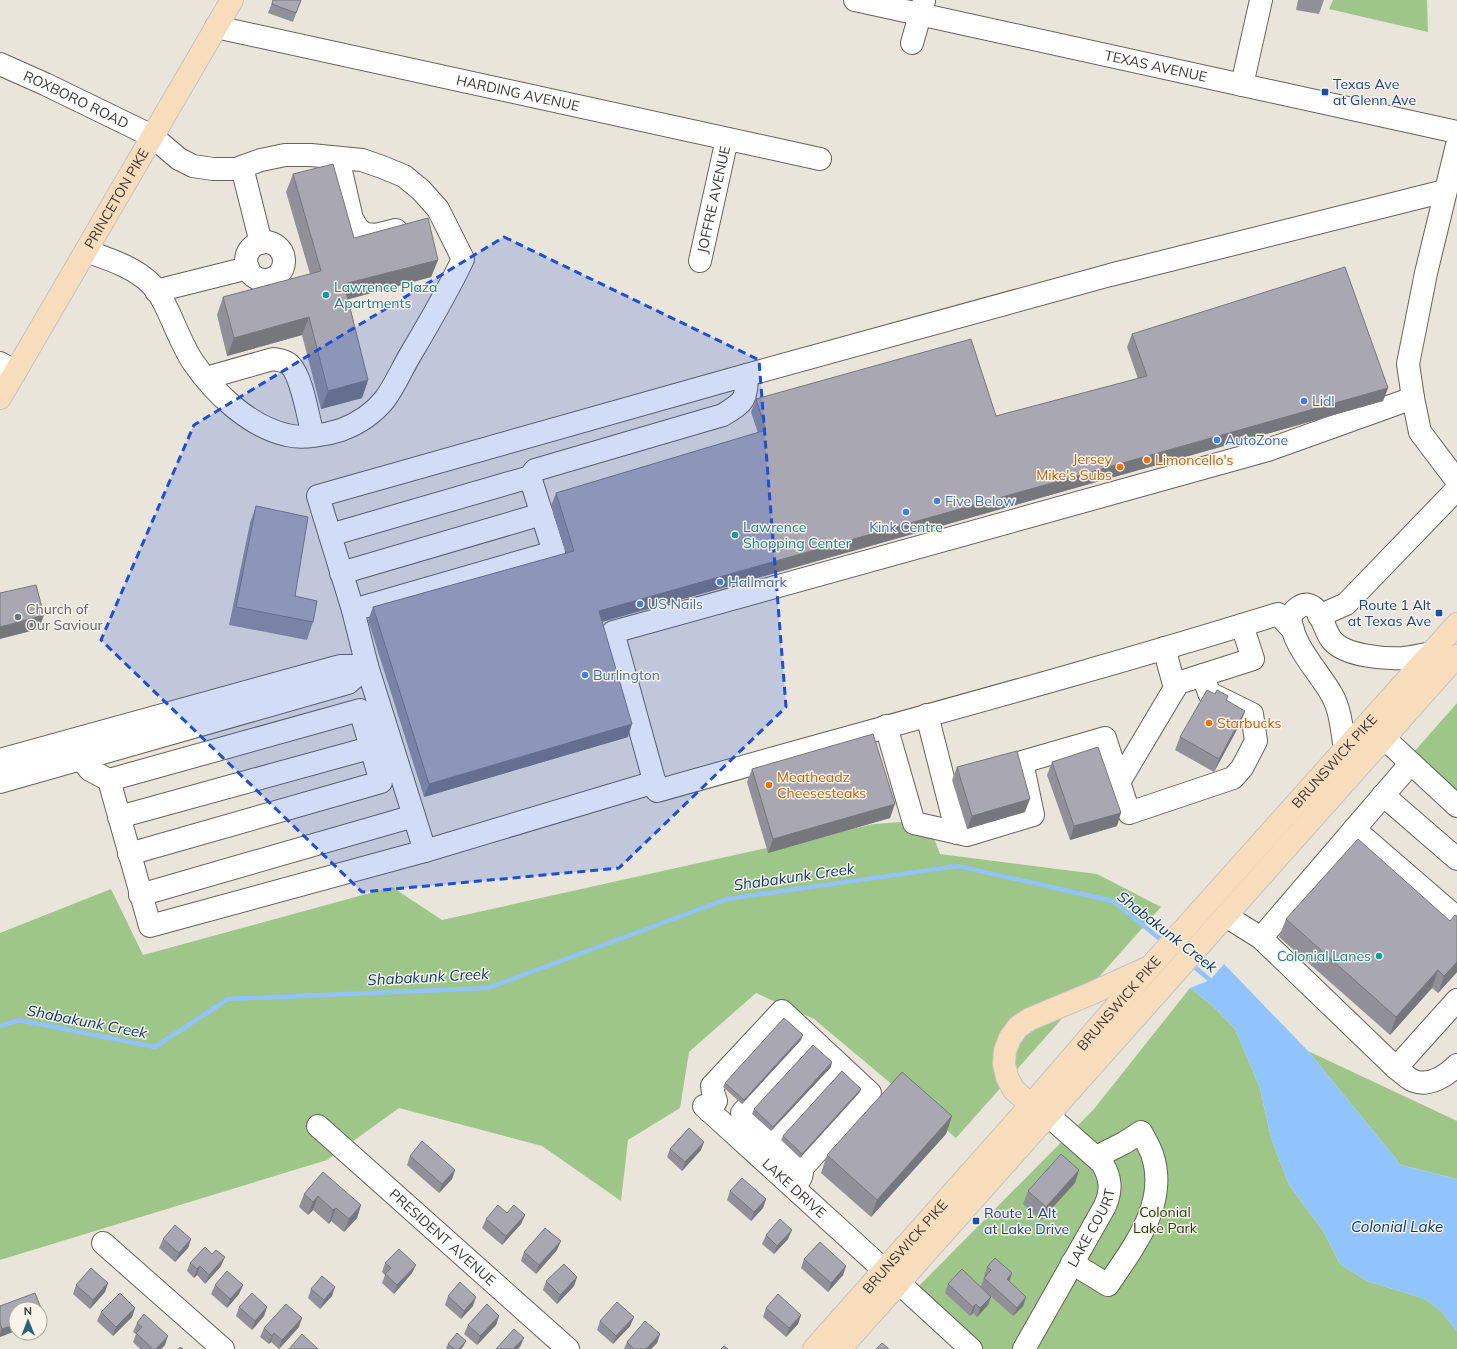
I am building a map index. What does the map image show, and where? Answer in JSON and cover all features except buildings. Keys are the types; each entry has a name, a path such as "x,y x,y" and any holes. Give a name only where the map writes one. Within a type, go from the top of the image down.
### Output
{"main road":[{"name":"PRINCETON PIKE","path":"0,398 8,368 86,251 232,0"},
{"name":"BRUNSWICK PIKE","path":"1040,1110 1156,961 1457,624"},
{"name":"BRUNSWICK PIKE","path":"814,1349 891,1276 1040,1110 1177,971 1457,656"},
{"path":"1040,1110 1014,1090 1007,1077 1004,1064 1005,1050 1010,1038 1018,1027 1030,1019 1090,994 1156,961"},
{"name":"BRUNSWICK PIKE","path":"840,1349 891,1276"}],"street":[{"name":"TEXAS AVENUE","path":"855,0 922,7 1242,85 1457,132"},
{"path":"1242,85 1261,0"},
{"path":"912,43 922,7"},
{"name":"HARDING AVENUE","path":"216,27 820,159"},
{"name":"ROXBORO ROAD","path":"0,64 152,136 179,159 193,166 212,170 236,169 261,160 286,155 311,155 362,160 404,176 421,190 438,208 463,259 448,291 385,399 368,415 352,426 330,434 313,435"},
{"name":"JOFFRE AVENUE","path":"700,261 727,139"},
{"path":"1457,145 1445,191 1408,364 1420,432 1457,481"},
{"path":"338,158 352,219 359,230 366,234 376,235 442,217"},
{"path":"242,167 261,243"},
{"path":"129,854 381,782 381,745 367,666 353,610 318,496 747,375 1110,275 1445,191"},
{"path":"261,243 274,244 284,258 282,270 278,275 273,278 261,280 251,273 248,268 248,255 251,250 261,243"},
{"path":"86,251 112,260 133,271 153,285 193,362 206,378 224,398 246,417 288,436 313,435 297,373 289,364 281,360 273,359 206,378"},
{"path":"156,291 248,268"},
{"path":"330,536 530,477 535,470 724,415 741,404 746,391 747,375"},
{"path":"1293,630 1278,614 1012,693 886,726 657,791 613,632 1268,450 1413,398"},
{"path":"353,610 554,552 530,477"},
{"path":"1319,616 1346,604 1453,501"},
{"path":"341,573 542,514"},
{"path":"1345,749 1340,718 1333,697 1318,672 1300,648 1293,630 1290,616 1296,608 1304,605 1313,607 1331,640 1346,651 1360,655 1402,658 1431,653"},
{"path":"1119,782 1178,683 1253,659 1242,625"},
{"path":"1164,648 1175,688"},
{"path":"0,760 340,666 367,666"},
{"path":"0,782 348,684 367,666"},
{"path":"886,726 914,823 967,835 1034,815 1012,762 1105,738 1129,813 1233,778 1242,768 1256,741 1252,714 1209,693 1203,675"},
{"path":"81,759 90,770 109,780 360,710 381,745 414,816 425,850"},
{"path":"927,715 954,776 958,833"},
{"path":"1384,738 1457,806"},
{"path":"119,817 381,745"},
{"path":"1261,938 1411,763"},
{"path":"109,780 140,895 150,926 425,850 654,782"},
{"path":"1383,795 1457,859"},
{"path":"140,895 414,816"},
{"path":"1354,829 1457,918"},
{"path":"1226,916 1261,938 1396,1068 1414,1081 1425,1083 1436,1080 1451,1072 1457,1065"},
{"path":"1396,1068 1457,1000"},
{"path":"782,1011 810,1038 870,1093 798,1178 773,1140 712,1086 782,1011"},
{"path":"742,1113 810,1038"},
{"path":"773,1140 841,1066"},
{"name":"LAKE DRIVE","path":"712,1086 716,1101 707,1108 798,1178 891,1276 971,1349"},
{"name":"LAKE COURT","path":"1024,1349 1105,1206 1109,1195 1110,1184 1108,1173 1102,1163 1040,1110"},
{"name":"PRESIDENT AVENUE","path":"318,1126 568,1349"},
{"path":"1072,1263 1108,1285 1133,1249 1154,1206 1157,1189 1156,1172 1152,1154 1142,1132 1096,1157"},
{"path":"103,1243 223,1349"}],"highlighted area":[{"path":"504,237 759,360 786,707 619,868 362,892 101,640 194,425"}],"green space":[{"path":"1333,0 1427,0 1428,32 1329,9"},
{"path":"1457,703 1457,795 1413,753"},
{"path":"927,820 940,854 1097,874 1161,907 956,1138 814,1019 756,993 689,1052 680,1108 628,1140 621,1201 542,1146 399,1108 327,1160 0,1260 0,933 111,889 143,955 392,887 442,920 874,824"},
{"name":"Colonial Lake Park","path":"1190,988 1214,1007 1235,1029 1260,1088 1271,1138 1289,1185 1324,1232 1340,1264 1367,1281 1425,1299 1441,1311 1457,1331 1457,1349 982,1349 916,1289 1094,1109"},
{"path":"1308,1051 1457,1121 1457,1179 1401,1165"}],"water":[{"name":"Colonial Lake","path":"1224,964 1308,1051 1401,1165 1457,1179 1457,1331 1441,1311 1425,1299 1367,1281 1340,1264 1324,1232 1289,1185 1271,1138 1260,1088 1235,1029 1214,1007 1190,988 1210,980"}],"waterway":[{"name":"Shabakunk Creek","path":"0,1026 19,1020 155,1047 228,999 488,988 727,899 958,866 1113,901 1165,943"},
{"name":"Shabakunk Creek","path":"1191,964 1213,984"}],"place":[{"name":"Texas Ave at Glenn Ave","path":"1325,92"},
{"name":"Lawrence Plaza Apartments","path":"326,295"},
{"name":"Lidl","path":"1304,401"},
{"name":"AutoZone","path":"1217,440"},
{"name":"Limoncello's","path":"1147,460"},
{"name":"Jersey Mike's Subs","path":"1120,467"},
{"name":"Five Below","path":"937,501"},
{"name":"Kink Centre","path":"906,512"},
{"name":"Lawrence Shopping Center","path":"735,535"},
{"name":"Hallmark","path":"720,582"},
{"name":"US Nails","path":"640,604"},
{"name":"Route 1 Alt at Texas Ave","path":"1439,613"},
{"name":"Church of Our Saviour","path":"18,617"},
{"name":"Burlington","path":"585,675"},
{"name":"Starbucks","path":"1209,723"},
{"name":"Meatheadz Cheesesteaks","path":"769,785"},
{"name":"Colonial Lanes","path":"1379,956"},
{"name":"Route 1 Alt at Lake Drive","path":"976,1221"}]}
